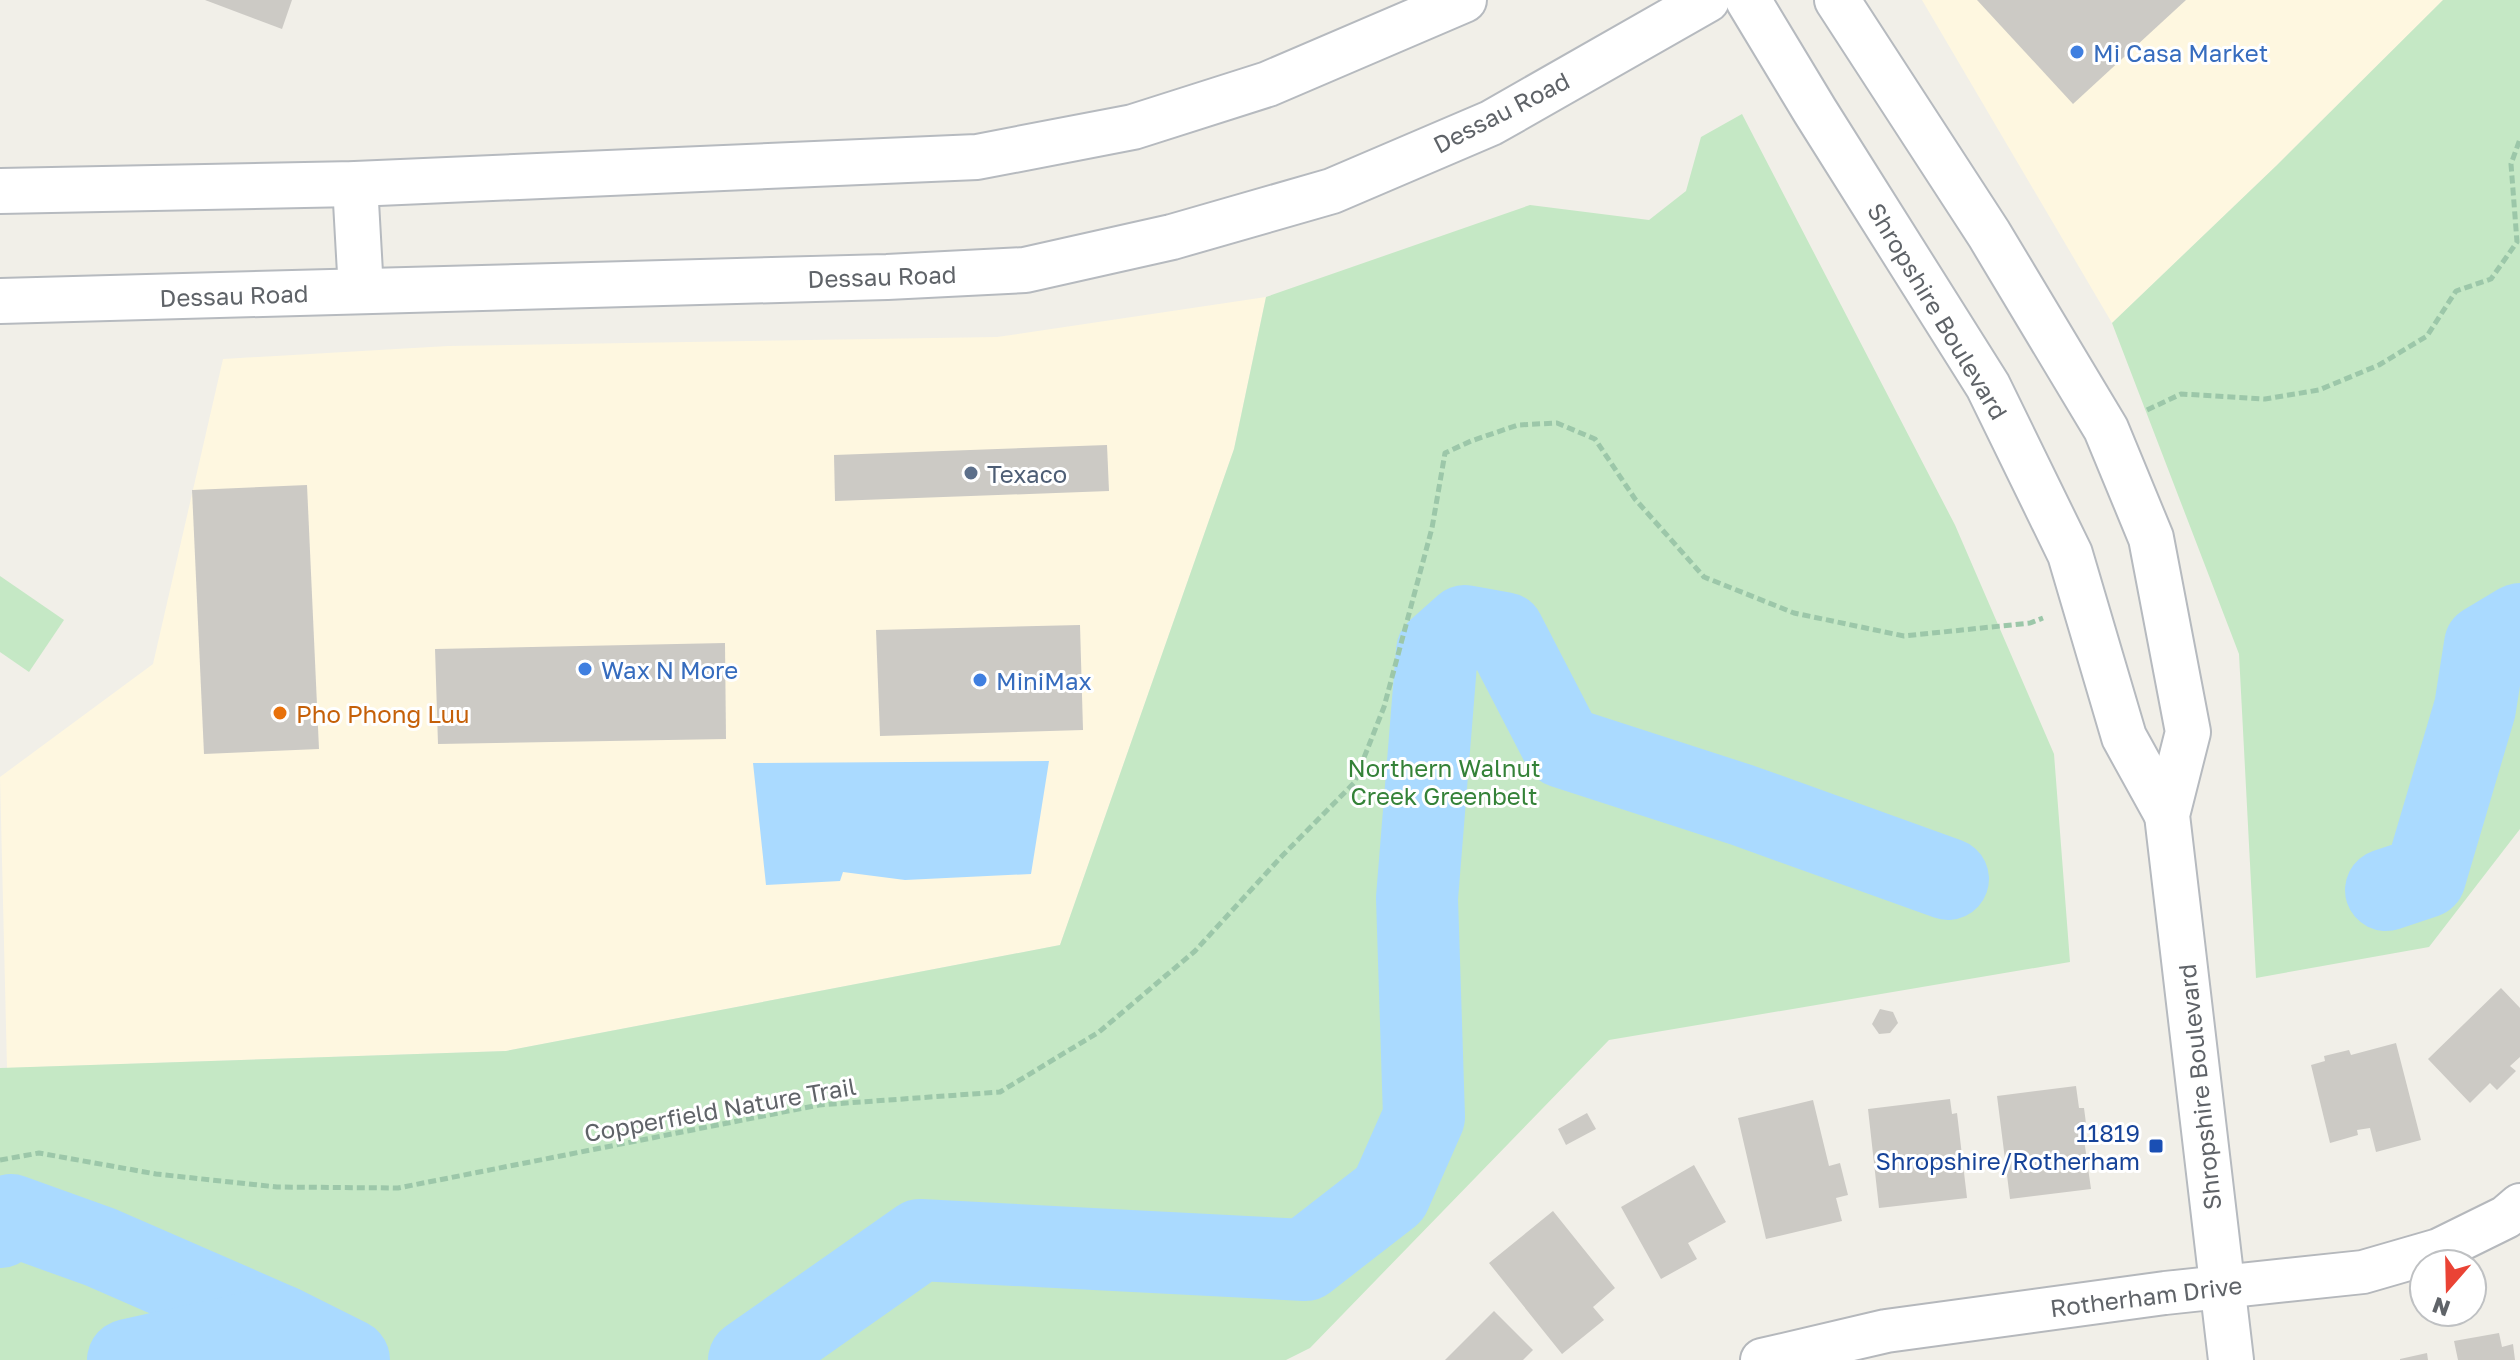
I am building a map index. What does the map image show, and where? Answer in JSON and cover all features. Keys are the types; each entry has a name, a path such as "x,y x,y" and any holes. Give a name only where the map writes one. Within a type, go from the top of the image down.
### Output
{"main road":[{"path":"0,191 355,184 977,157 1148,123 1268,84 1464,0"},
{"name":"Dessau Road","path":"0,301 887,277 1025,270 1172,237 1332,191 1491,123 1707,0"},
{"name":"Shropshire Boulevard","path":"1748,0 1988,386 2070,554 2124,737 2167,815"},
{"name":"Shropshire Boulevard","path":"1837,0 1989,234 2106,429 2151,538 2188,732 2167,815 2231,1360"},
{"path":"355,184 361,291"}],"street":[{"name":"Rotherham Drive","path":"1762,1360 1886,1331 2221,1286 2363,1272 2439,1250 2506,1217 2520,1205"}],"path":[{"path":"2135,416 2181,394 2265,399 2319,390 2379,365 2427,336 2456,291 2491,279 2517,242 2511,164 2520,139"},
{"name":"Copperfield Nature Trail","path":"0,1160 39,1153 156,1174 277,1187 398,1188 819,1105 1000,1092 1099,1032 1195,951 1354,783 1384,707 1432,528 1445,453 1518,425 1557,423 1595,439 1635,499 1704,577 1794,613 1904,636 2030,623 2051,615"}],"shaded area":[{"path":"1922,0 2443,0 2112,323"},
{"path":"1266,297 1234,449 1060,945 506,1051 7,1068 0,777 153,664 223,359 448,346 997,337"}],"green space":[{"path":"2443,0 2520,0 2520,829 2429,947 2256,978 2239,654 2112,323"},
{"name":"Northern Walnut Creek Greenbelt","path":"1742,114 1955,525 2054,754 2070,962 1609,1040 1310,1348 1286,1360 0,1360 0,1068 506,1051 1060,945 1234,449 1266,297 1530,205 1649,220 1686,191 1701,137"},
{"path":"0,576 64,620 29,672 0,652"}],"water":[{"path":"1049,761 1031,874 905,880 843,872 840,881 766,885 753,763"}],"building":[{"path":"205,0 292,0 282,29"},
{"name":"Mi Casa Market","path":"1977,0 2186,0 2073,104"},
{"name":"Texaco","path":"1107,445 1109,491 835,501 834,455"},
{"path":"307,485 319,749 204,754 192,490"},
{"name":"MiniMax","path":"1080,625 1083,730 880,736 876,630"},
{"path":"725,643 726,739 438,744 435,649"},
{"path":"2501,988 2520,1008 2520,1057 2510,1066 2516,1071 2497,1090 2490,1083 2470,1103 2428,1059"},
{"path":"1880,1009 1893,1012 1898,1023 1890,1033 1879,1034 1872,1024"},
{"path":"2396,1043 2421,1140 2376,1152 2370,1128 2357,1130 2358,1135 2330,1143 2311,1065 2325,1061 2324,1056 2349,1050 2351,1055"},
{"path":"2076,1086 2079,1108 2084,1108 2087,1131 2083,1132 2091,1189 2010,1199 1997,1096"},
{"path":"1950,1099 1952,1114 1957,1113 1967,1198 1879,1208 1868,1109"},
{"path":"1813,1100 1829,1166 1840,1163 1848,1195 1836,1198 1842,1221 1766,1239 1738,1118"},
{"path":"1587,1113 1596,1129 1566,1145 1558,1129"},
{"path":"1694,1165 1726,1222 1688,1243 1697,1259 1661,1279 1621,1207"},
{"path":"1553,1211 1615,1288 1593,1307 1604,1320 1562,1354 1489,1263"},
{"path":"1494,1311 1533,1350 1523,1360 1445,1360"},
{"path":"2499,1333 2502,1347 2513,1344 2515,1360 2458,1360 2454,1341"},
{"path":"2427,1353 2428,1360 2400,1360 2400,1359"}],"waterway":[{"path":"2386,890 2425,877 2475,708 2485,645 2520,624"},
{"path":"749,1360 920,1240 1305,1260 1390,1194 1424,1117 1417,898 1437,651 1465,626 1504,633 1563,747 1742,805 1948,879"},
{"path":"0,1227 11,1215 100,1247 281,1326"},
{"path":"128,1360 281,1326 349,1360"}],"place":[{"name":"Mi Casa Market","path":"2077,52"},
{"name":"Texaco","path":"971,473"},
{"name":"Wax N More","path":"585,669"},
{"name":"MiniMax","path":"980,680"},
{"name":"Pho Phong Luu","path":"280,713"},
{"name":"11819 Shropshire/Rotherham","path":"2156,1146"}]}
